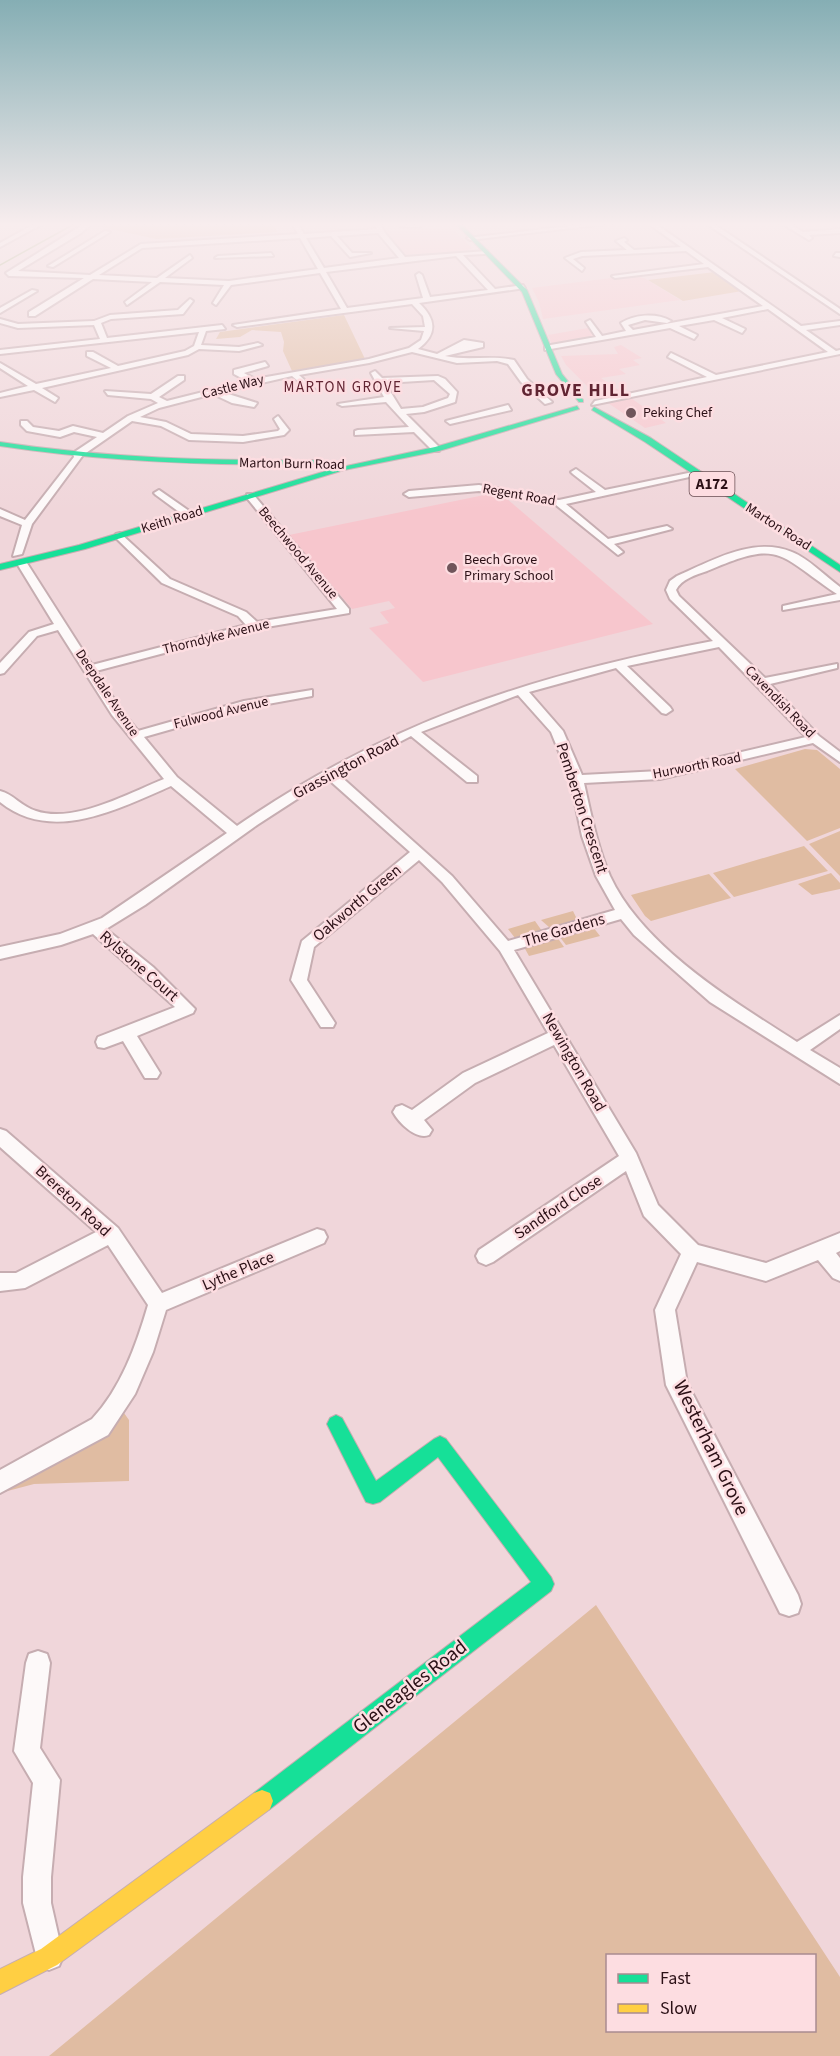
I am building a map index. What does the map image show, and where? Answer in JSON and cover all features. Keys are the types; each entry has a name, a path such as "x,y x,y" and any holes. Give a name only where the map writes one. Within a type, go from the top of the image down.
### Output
{"street":[{"path":"95,323 101,318"},
{"path":"237,325 288,318"},
{"path":"412,350 424,341 429,329 427,318"},
{"name":"Marton Road","path":"536,318 559,374 587,405 641,435 840,569"},
{"path":"548,348 709,318"},
{"path":"716,318 742,331"},
{"path":"784,318 837,352"},
{"path":"388,319 395,331 429,329"},
{"path":"646,343 629,333 624,325 634,320 658,319 694,337"},
{"path":"0,321 27,326 95,323 100,325 104,340"},
{"path":"799,329 840,323"},
{"path":"589,326 600,338"},
{"path":"0,352 222,327"},
{"path":"197,347 202,330"},
{"path":"0,395 115,367 181,355 197,347 239,349 258,345"},
{"path":"412,350 464,362 497,359 511,362 548,402"},
{"name":"Castle Way","path":"78,455 131,418 167,404 293,373 369,361 412,350"},
{"path":"439,356 451,350"},
{"path":"587,405 837,352"},
{"path":"90,354 115,367"},
{"path":"153,397 184,371 189,360 181,355"},
{"path":"670,355 713,377"},
{"path":"369,361 387,399 436,450"},
{"path":"255,382 237,372 265,364"},
{"path":"1,367 55,400"},
{"path":"17,375 27,373"},
{"path":"293,373 311,390"},
{"path":"378,381 435,374 454,394 455,400 424,409 399,412"},
{"path":"215,392 235,401 254,405"},
{"path":"108,393 153,397 167,404"},
{"path":"527,396 540,394"},
{"path":"43,403 66,397"},
{"path":"342,404 387,399"},
{"path":"469,405 482,412"},
{"name":"Marton Burn Road","path":"0,444 78,455 209,463 320,462 342,468 378,459 436,450 587,405"},
{"path":"450,421 466,420 482,412 508,408"},
{"path":"131,418 163,424 189,437 228,439 281,433 285,430 273,419 290,417"},
{"path":"24,423 30,429 60,434 73,429 104,435"},
{"path":"358,433 378,436 415,429"},
{"path":"19,558 27,524 78,455"},
{"name":"Keith Road","path":"0,567 19,558 120,536 342,468"},
{"path":"576,472 604,494"},
{"name":"Regent Road","path":"409,494 479,488 559,503 698,474"},
{"path":"159,493 189,515"},
{"name":"Beechwood Avenue","path":"250,496 345,611"},
{"path":"559,503 618,552"},
{"path":"0,512 27,524"},
{"path":"608,542 667,529"},
{"path":"120,536 166,581 242,614 254,626"},
{"name":"Cavendish Road","path":"840,592 789,554 756,549 743,552 674,583 671,590 674,597 762,682 815,739 840,758"},
{"name":"Deepdale Avenue","path":"19,558 89,669 135,736 172,780 236,833"},
{"path":"787,608 840,597"},
{"name":"Thorndyke Avenue","path":"89,669 254,626 345,611"},
{"path":"0,669 33,634 62,625"},
{"name":"Grassington Road","path":"0,953 48,943 95,928 137,904 236,833 329,773 413,732 521,691 618,664 722,643"},
{"path":"618,664 666,710"},
{"path":"762,682 833,666"},
{"name":"Pemberton Crescent","path":"521,691 557,731 577,779 589,836 603,876 624,914 655,946 716,998 840,1077"},
{"name":"Fulwood Avenue","path":"135,736 224,710 308,693"},
{"path":"413,732 472,779"},
{"name":"Hurworth Road","path":"577,779 660,775 815,739"},
{"name":"Newington Road","path":"329,773 369,805 447,879 505,947 630,1158 651,1210 692,1252"},
{"path":"0,795 20,810 45,818 86,814 172,780"},
{"name":"Oakworth Green","path":"327,1023 299,980 307,945 419,852"},
{"name":"The Gardens","path":"505,947 624,914"},
{"name":"Rylstone Court","path":"95,928 147,971 187,1009 104,1042"},
{"path":"799,1049 840,1021"},
{"path":"127,1033 151,1073"},
{"path":"412,1121 469,1078 559,1035"},
{"name":"Brereton Road","path":"0,1136 111,1234 158,1304"},
{"name":"Sandford Close","path":"486,1256 630,1158"},
{"path":"0,1282 18,1282 111,1234"},
{"name":"Lythe Place","path":"158,1304 317,1237"},
{"path":"692,1252 766,1272 840,1242"},
{"path":"822,1251 840,1272"},
{"name":"Westerham Grove","path":"692,1252 665,1310 677,1385 789,1604"},
{"path":"0,1482 100,1427 110,1418 119,1405 154,1322 158,1304"},
{"name":"Gleneagles Road","path":"0,1982 50,1958 213,1838 544,1584 440,1445 373,1495 336,1424"},
{"path":"38,1663 27,1751 47,1780 37,1877 37,1903 50,1958"}],"shaded area":[{"path":"323,318 345,318 365,359 292,371 283,351 284,342 281,332 252,330 240,337 216,339 220,332"},
{"path":"588,328 595,338 552,345 548,335"},
{"path":"621,345 642,358 633,360 640,365 619,369 626,374 601,378 623,393 598,397 566,365 561,356 618,354 614,347"},
{"path":"631,398 666,423 645,428 608,403"},
{"name":"Beech Grove Primary School","path":"499,492 653,624 423,682 369,628 389,623 380,612 395,608 389,601 352,609 289,535"},
{"path":"805,749 817,750 840,769 840,828 807,841 735,769"},
{"path":"840,831 840,876 809,844"},
{"path":"804,846 828,871 734,897 713,873"},
{"path":"831,873 840,883 840,889 812,895 798,884"},
{"path":"709,874 731,898 651,921 631,895"},
{"path":"573,911 578,921 550,928 541,920"},
{"path":"535,921 542,931 515,938 508,929"},
{"path":"593,927 600,936 566,945 559,936"},
{"path":"557,937 564,947 529,956 524,947"},
{"path":"124,1413 129,1420 129,1481 34,1484 0,1493 113,1427"},
{"path":"596,1605 840,1977 840,2056 49,2056"}],"traffic: fast":[{"path":"536,318 559,374 581,401"},
{"path":"0,567 82,547 343,468 436,449 577,408"},
{"path":"594,409 648,440 840,569"},
{"path":"0,444 119,458 239,463 320,462 334,466"},
{"path":"262,1801 544,1584 440,1445 373,1495 336,1424"}],"traffic: slow":[{"path":"0,1982 49,1957 262,1801"}],"place":[{"name":"Peking Chef","path":"631,413"},
{"name":"Beech Grove Primary School","path":"452,568"}],"district":[{"name":"MARTON GROVE","path":"343,387"},
{"name":"GROVE HILL","path":"576,390"}]}
